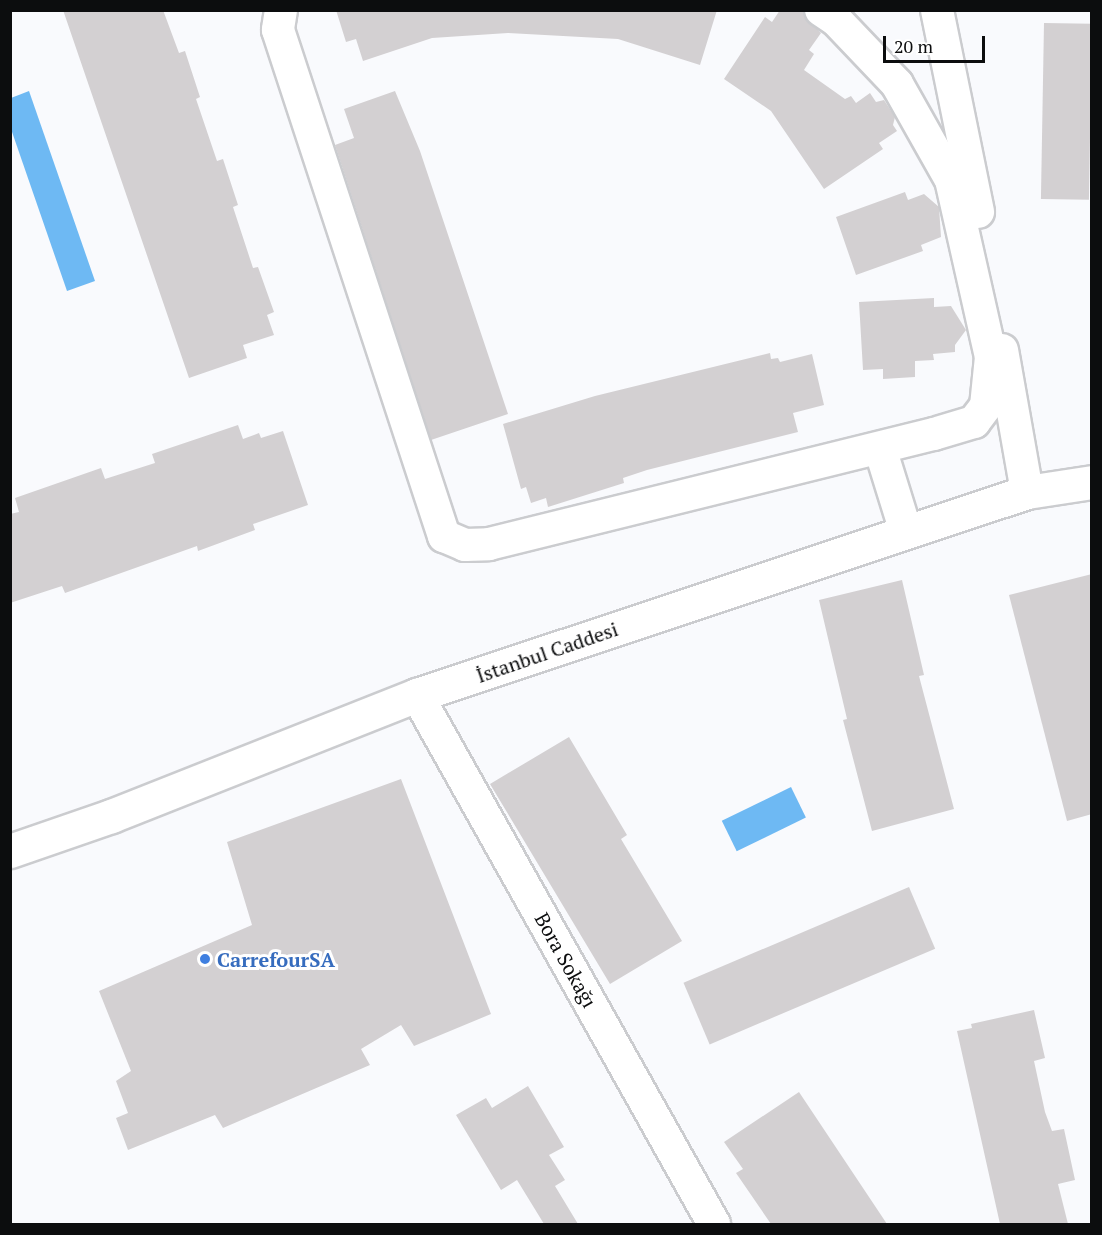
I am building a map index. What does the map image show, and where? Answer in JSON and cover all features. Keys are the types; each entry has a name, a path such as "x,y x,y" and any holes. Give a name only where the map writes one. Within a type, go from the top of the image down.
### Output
{"main road":[{"name":"İstanbul Caddesi","path":"10,851 111,816 417,695 1027,492 1092,482"}],"street":[{"path":"281,10 278,30 444,536 465,545 489,543 880,448 974,422 986,406 991,357 951,180 897,84 836,20 821,10"},
{"path":"937,10 973,182 1027,492"},
{"path":"880,448 906,532"},
{"name":"Bora Sokağı","path":"417,695 714,1224"}],"water":[{"path":"29,91 95,281 67,291 11,129 11,98"},
{"path":"791,787 806,818 737,851 722,821"}],"building":[{"path":"63,10 163,10 179,53 185,51 200,97 196,99 217,161 223,159 238,205 233,207 253,268 258,267 274,312 267,315 274,335 243,345 247,358 189,378"},
{"path":"336,10 717,10 700,65 618,39 508,33 432,38 363,61 356,39 346,42"},
{"path":"780,10 803,10 805,18 821,33 809,50 814,54 804,70 845,99 851,96 856,103 870,93 876,102 884,100 895,117 893,125 897,131 879,143 883,149 824,189 771,111 724,79 765,17 772,22"},
{"path":"1044,23 1092,24 1089,200 1041,199"},
{"path":"395,91 420,151 508,414 431,440 335,145 354,138 344,109"},
{"path":"905,192 908,200 924,194 939,207 941,237 921,245 923,251 856,275 836,217"},
{"path":"934,298 934,307 951,306 966,330 955,345 955,352 933,354 934,360 915,361 915,377 883,379 883,369 863,370 859,302"},
{"path":"770,353 771,359 778,358 780,362 812,354 824,405 793,413 798,432 647,470 623,478 624,483 548,507 546,498 531,503 526,487 521,489 503,424 595,396"},
{"path":"238,425 243,439 259,433 261,438 283,431 308,505 253,524 255,530 198,551 197,546 65,593 62,586 10,603 10,514 19,512 15,498 101,468 105,479 155,463 152,454"},
{"path":"1092,574 1092,814 1067,821 1009,595"},
{"path":"902,580 924,675 919,676 954,809 872,831 843,720 847,719 819,600"},
{"path":"569,737 627,835 621,839 682,941 610,984 490,784"},
{"path":"401,779 491,1014 414,1046 401,1025 361,1049 370,1065 223,1128 215,1115 128,1150 116,1118 128,1113 116,1081 131,1071 99,991 252,925 227,842"},
{"path":"909,887 935,949 710,1044 683,983"},
{"path":"1034,1010 1045,1058 1034,1061 1045,1112 1052,1131 1064,1129 1075,1180 1058,1184 1068,1224 1000,1224 957,1031 972,1028 971,1024"},
{"path":"528,1086 564,1147 549,1155 565,1180 555,1186 578,1224 544,1224 517,1180 501,1190 456,1115 486,1098 492,1108"},
{"path":"799,1092 887,1224 771,1224 736,1173 743,1169 724,1142"}],"place":[{"name":"CarrefourSA","path":"205,959"}]}
